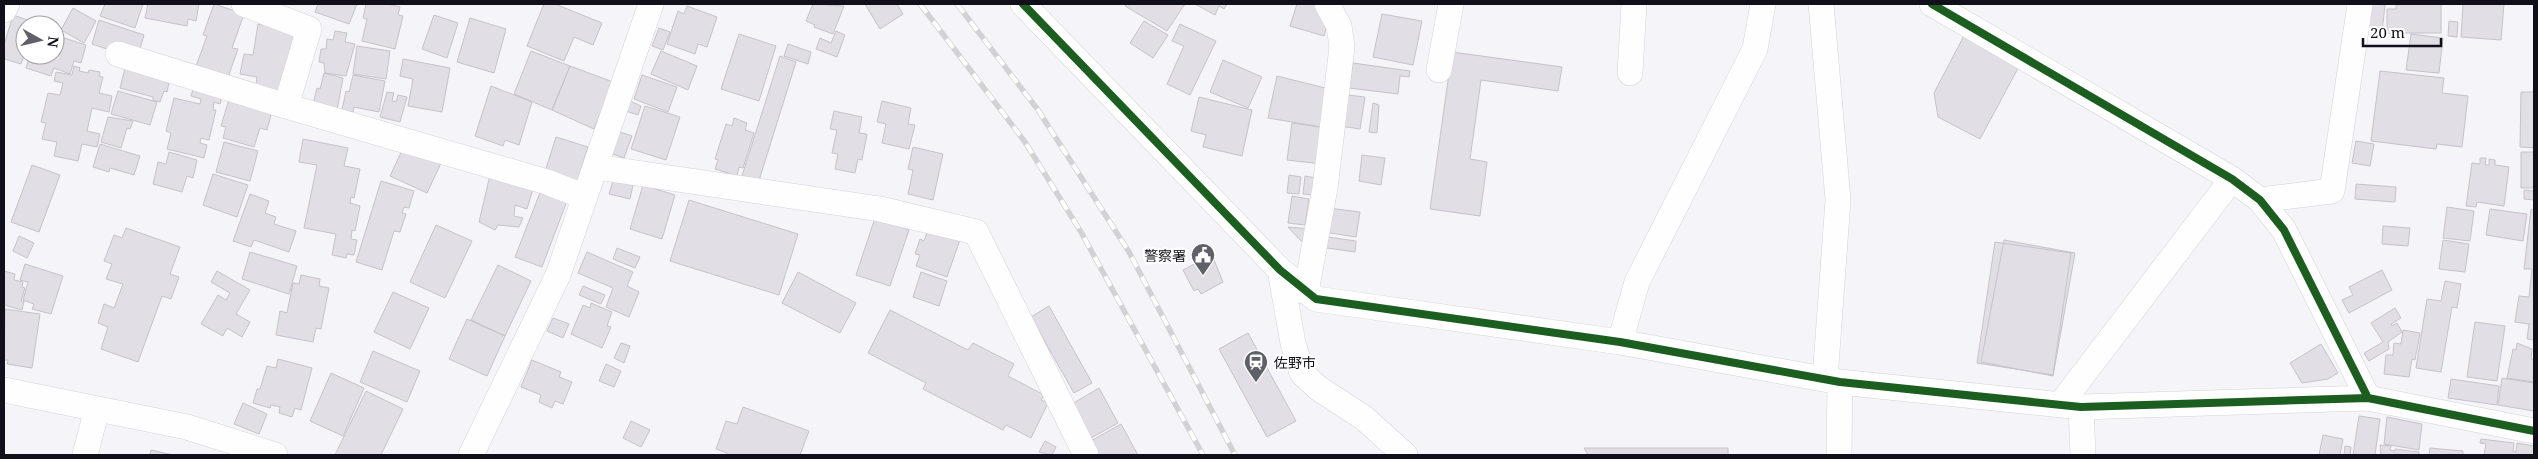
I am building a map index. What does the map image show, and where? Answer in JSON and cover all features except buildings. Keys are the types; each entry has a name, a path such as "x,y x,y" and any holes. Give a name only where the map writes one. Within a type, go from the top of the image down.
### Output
{"street":[{"path":"4,10 6,4"},
{"path":"244,4 299,14 309,30 286,106"},
{"path":"471,455 558,275 651,4"},
{"path":"1023,4 1280,270 1316,298 1620,342 1832,380 2070,406 2368,398 2534,430"},
{"path":"1306,292 1325,188 1342,47 1339,26 1327,4"},
{"path":"1439,70 1451,4"},
{"path":"1630,73 1634,4"},
{"path":"1620,342 1638,282 1755,49 1763,4"},
{"path":"1821,4 1838,200 1832,380 1839,455"},
{"path":"1932,4 2232,179 2260,200 2284,230 2368,398"},
{"path":"2260,200 2332,191 2360,4"},
{"path":"118,54 286,106 547,182 585,197"},
{"path":"596,167 880,209 976,232 1086,455"},
{"path":"2070,406 2232,179"},
{"path":"1280,270 1293,343 1302,373 1318,388 1364,418 1405,455"},
{"path":"4,390 187,427 275,455"},
{"path":"2070,406 2083,455"},
{"path":"85,455 97,409"}],"railway":[{"path":"920,4 1025,142 1081,232 1203,455"},
{"path":"957,4 1038,110 1129,252 1235,455"}],"cycle path":[{"path":"1023,4 1280,270 1316,299 1620,342 1840,382 2081,407 2368,398 2534,431"},
{"path":"1932,4 2232,179 2260,200 2284,230 2368,398"}],"place":[{"name":"警察署","path":"1203,276"},
{"name":"佐野市","path":"1256,383"}]}
